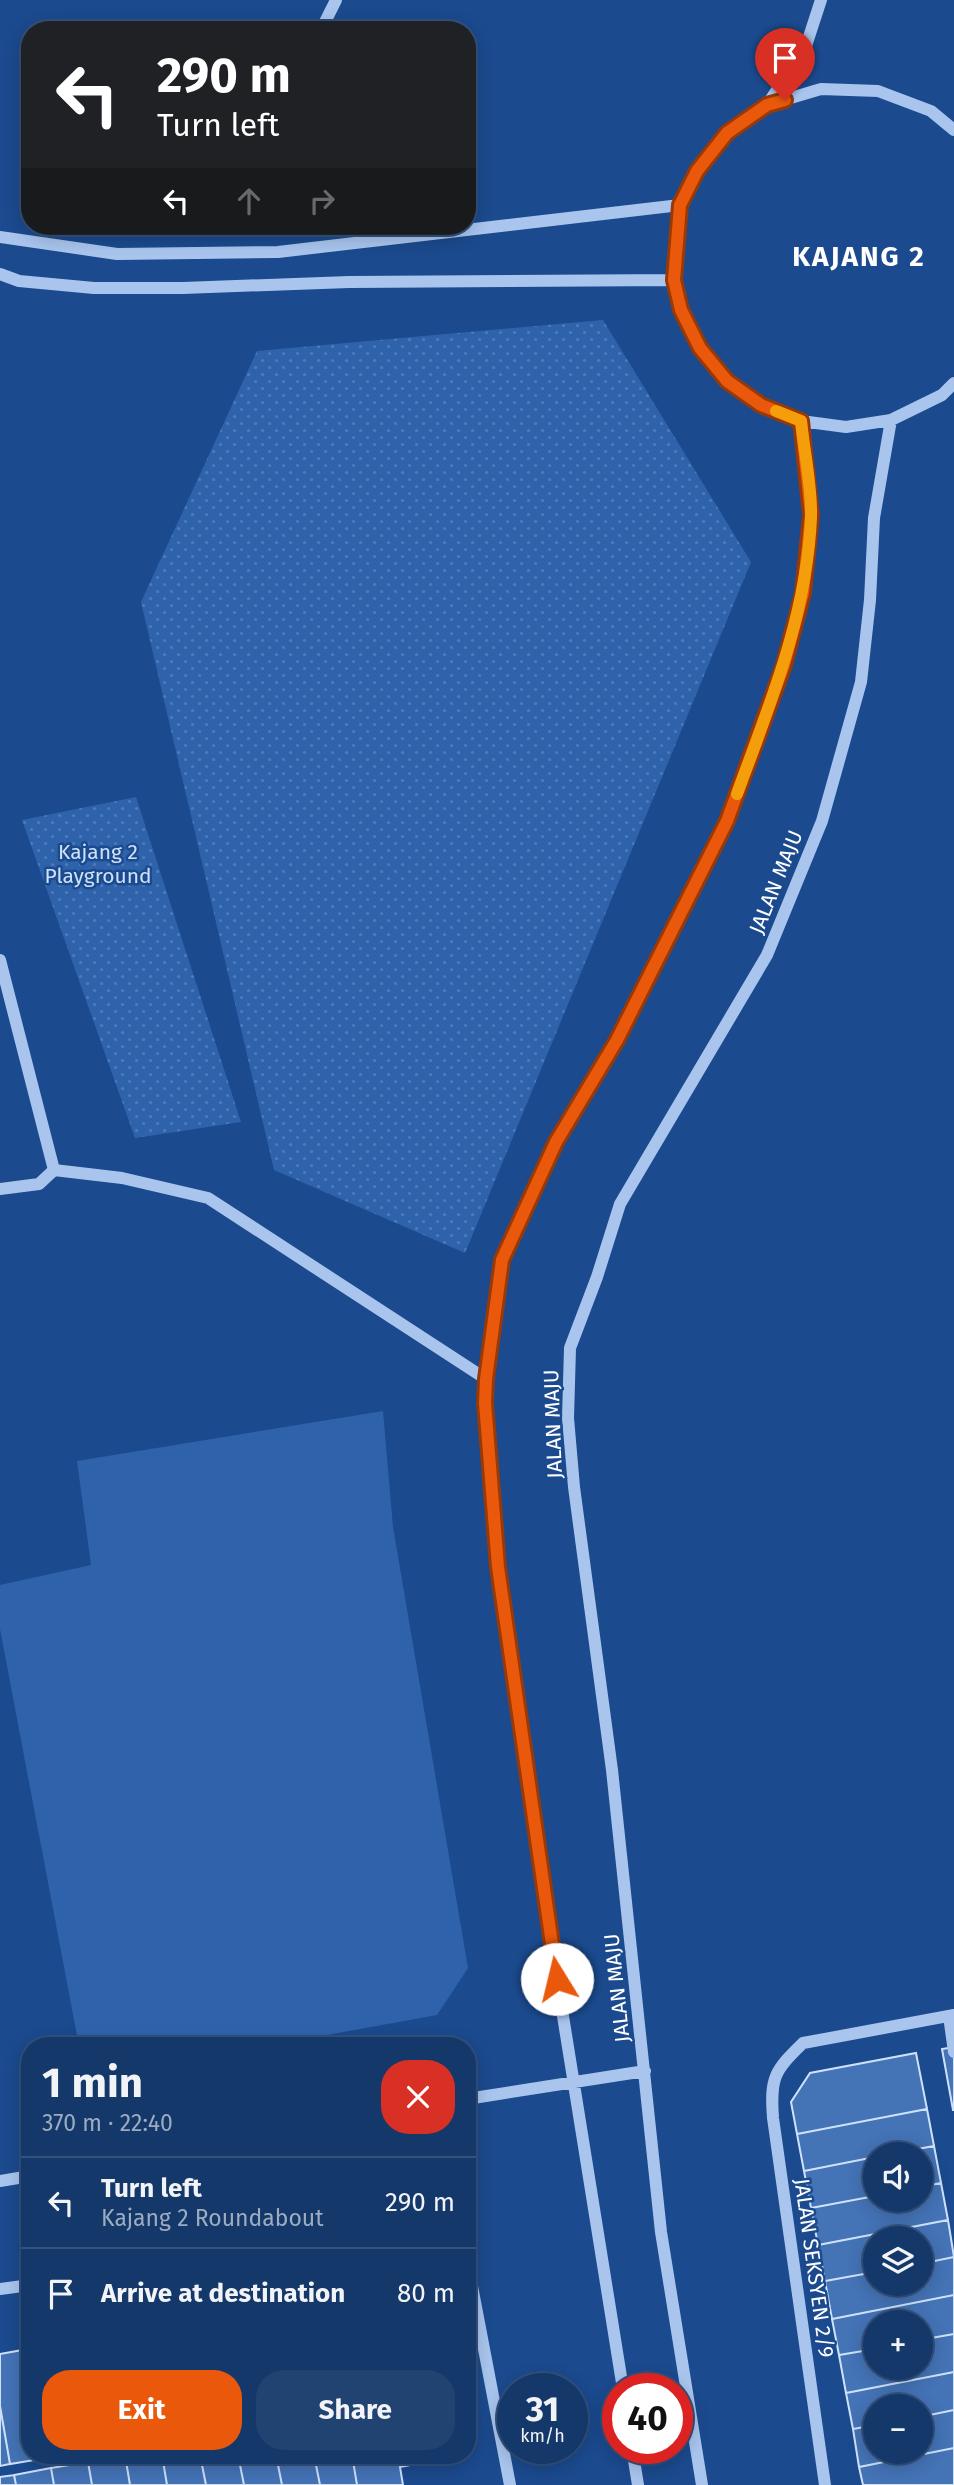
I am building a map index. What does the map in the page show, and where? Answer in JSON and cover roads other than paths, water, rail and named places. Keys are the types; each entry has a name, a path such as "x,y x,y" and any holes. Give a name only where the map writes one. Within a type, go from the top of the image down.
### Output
{"street":[{"path":"326,21 337,0"},
{"path":"767,105 806,46 821,0"},
{"path":"954,130 931,111 878,91 821,89 767,105 727,133 697,171 680,205 674,280 681,310 700,348 727,381 761,405 801,421 846,426 891,420 942,395 954,383"},
{"path":"476,229 680,205"},
{"path":"405,235 412,237"},
{"path":"0,237 117,254 278,252 429,235"},
{"path":"0,274 19,281 94,288 349,282 674,280"},
{"name":"JALAN MAJU","path":"702,2485 661,2232 612,1769 575,1487 568,1418 570,1348 597,1277 620,1204 767,955 822,821 861,682 870,600 874,518 891,420"},
{"path":"621,2373 549,1929 498,1567 485,1403 486,1379 502,1260 556,1142 617,1040 727,821 784,665 803,593 811,515 801,421"},
{"path":"0,960 54,1170"},
{"path":"0,1189 39,1184 54,1170 122,1178 208,1198 486,1379"},
{"path":"951,2016 954,2052"},
{"name":"JALAN SEKSYEN 2/9","path":"825,2485 773,2118 773,2080 785,2060 803,2043 951,2016"},
{"path":"476,2098 645,2071"},
{"path":"0,2182 21,2178"},
{"path":"0,2289 21,2286"},
{"path":"476,2307 510,2485"},
{"path":"635,2464 638,2485"}],"district":[{"name":"KAJANG 2","path":"859,256"}],"park label":[{"name":"Kajang 2 Playground","path":"98,864"}]}
